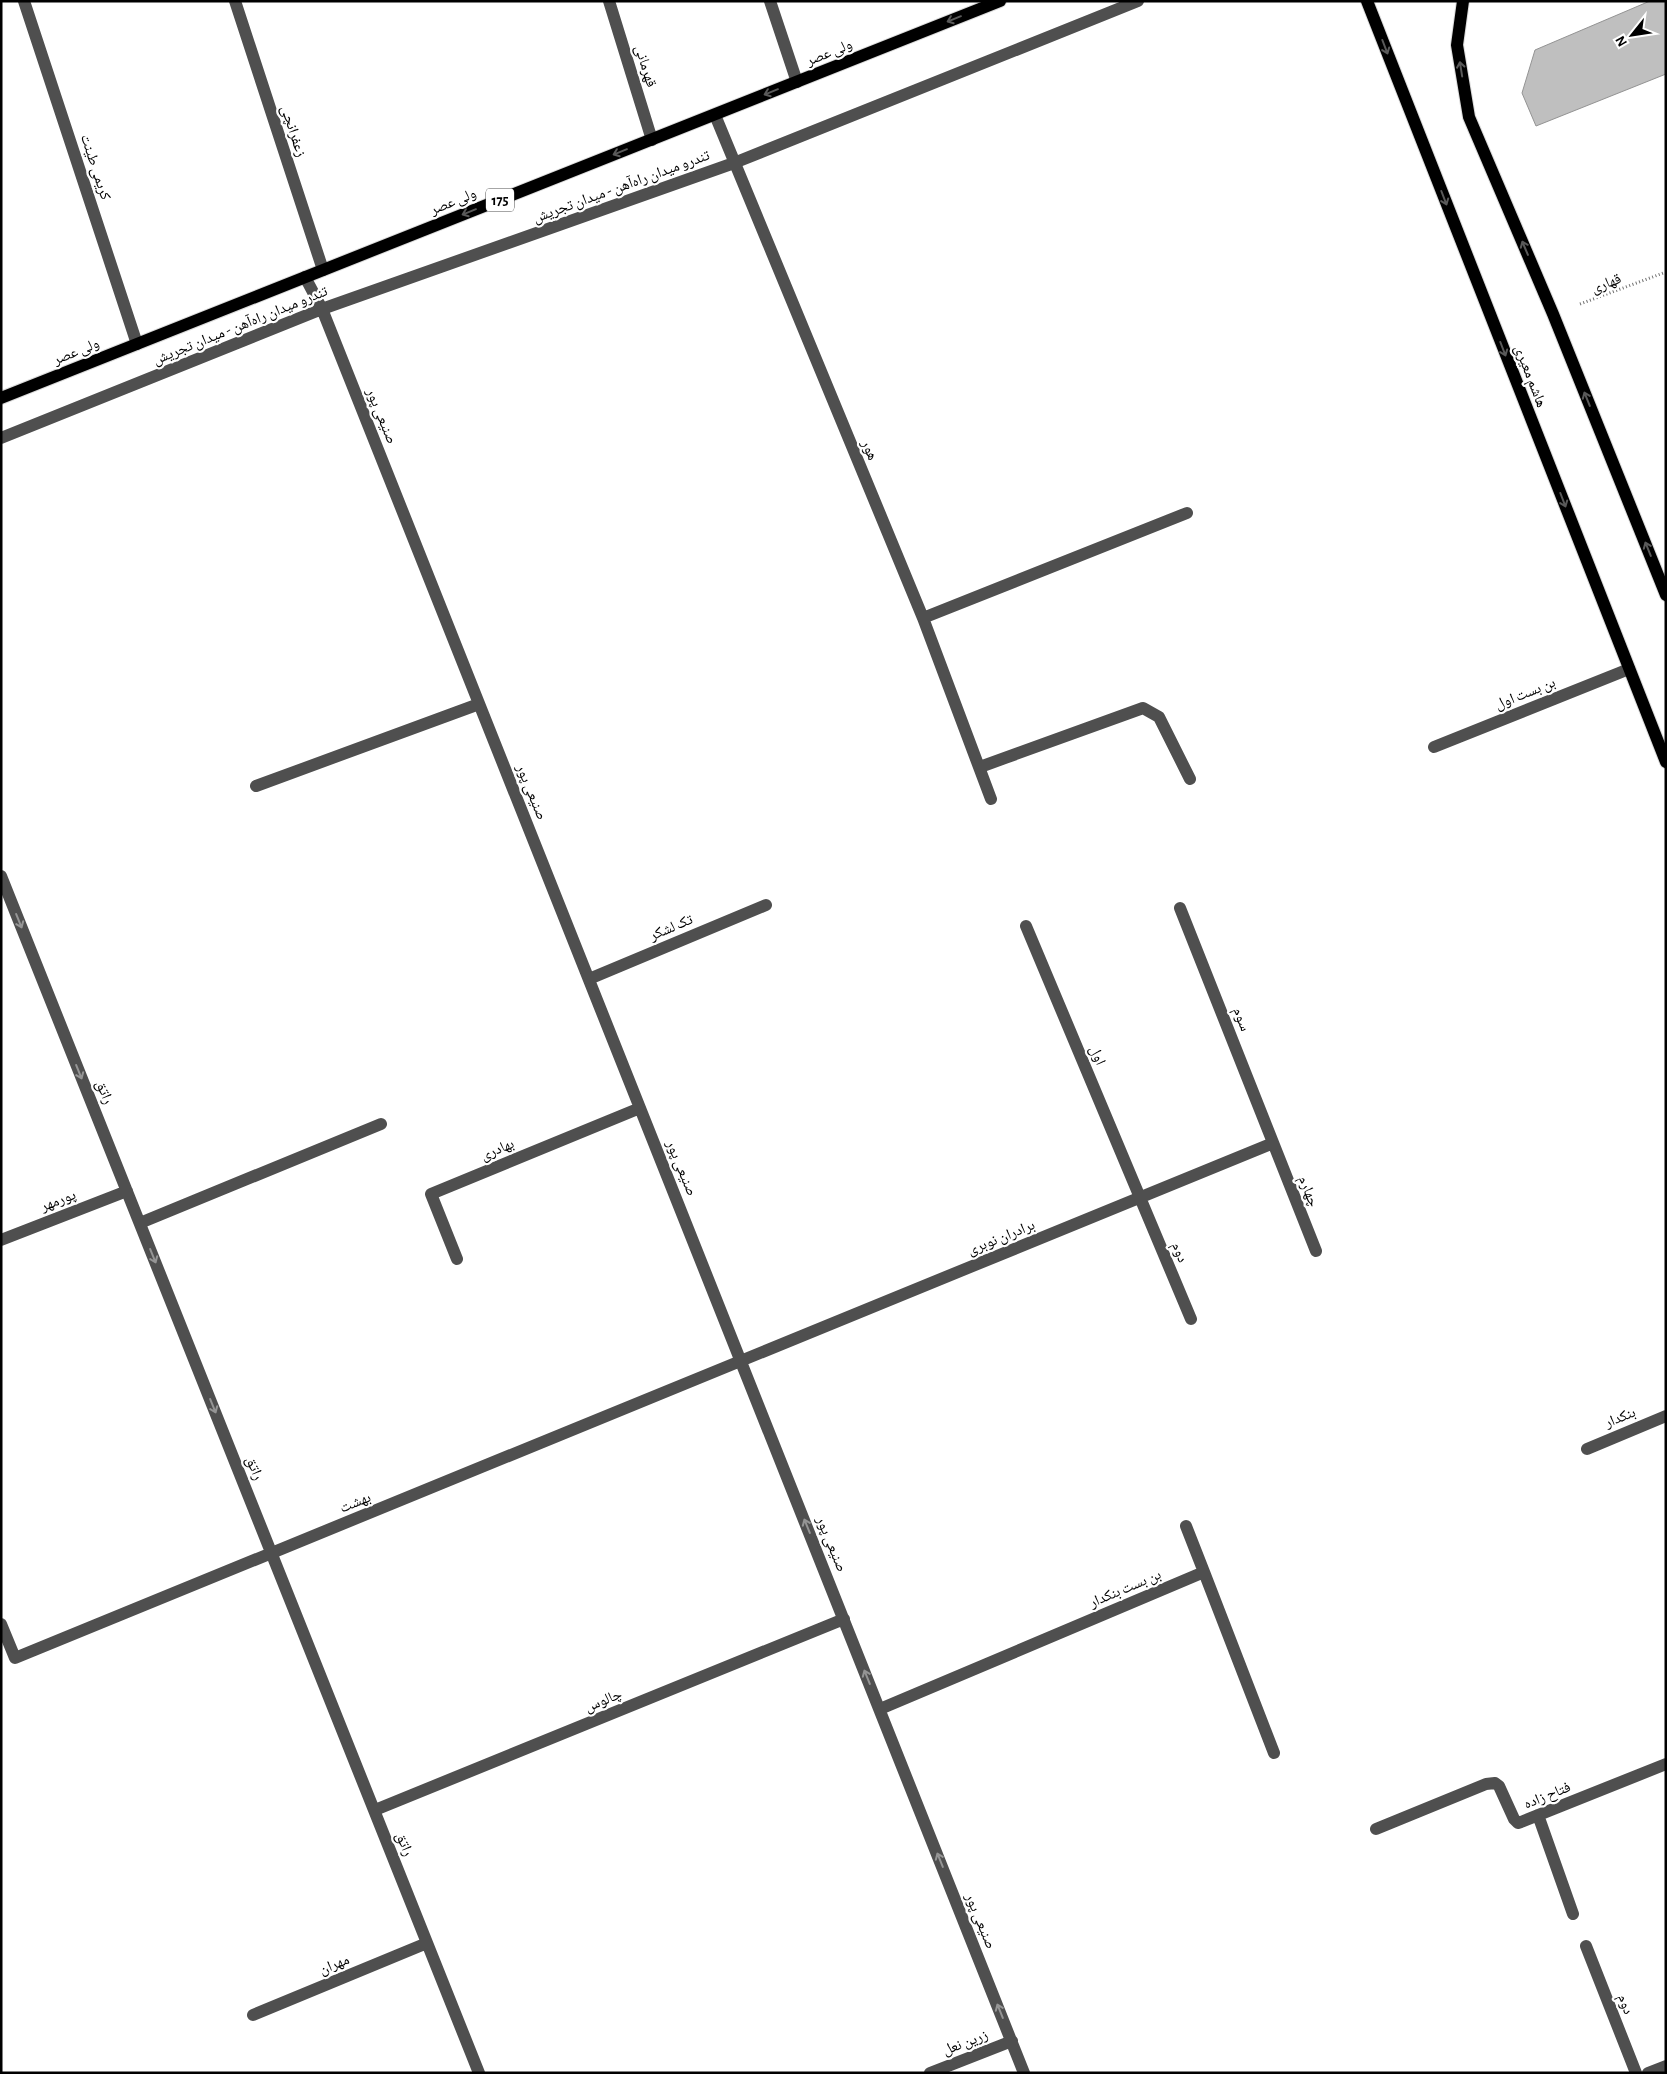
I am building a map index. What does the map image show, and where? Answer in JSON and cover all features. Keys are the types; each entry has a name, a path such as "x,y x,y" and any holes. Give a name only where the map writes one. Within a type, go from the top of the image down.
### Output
{"main road":[{"name":"ولی عصر","path":"1,398 1000,1"},
{"name":"هاشم معیری","path":"1367,1 1666,762"},
{"path":"1462,1 1457,44 1469,117 1553,314 1666,595"}],"street":[{"name":"کریمی طینت","path":"24,1 137,344"},
{"name":"زعفرانچی","path":"235,1 323,270"},
{"name":"قهرمانی","path":"609,1 652,140"},
{"path":"770,1 797,82"},
{"name":"تندرو میدان راه‌آهن - میدان تجریش","path":"1,438 322,309 734,163 1138,1"},
{"name":"هور","path":"715,115 923,618 991,799"},
{"name":"صنیعی پور","path":"305,277 322,309 1024,2073"},
{"path":"923,618 1187,513"},
{"name":"بن بست اول","path":"1434,747 1629,669"},
{"path":"256,786 479,704"},
{"path":"980,767 1143,708 1159,717 1190,779"},
{"name":"راتق","path":"1,876 479,2073"},
{"name":"تک لشکر","path":"589,979 766,904"},
{"name":"سوم","path":"1180,908 1273,1143"},
{"name":"اول","path":"1026,926 1140,1198"},
{"name":"بهادری","path":"457,1259 431,1194 640,1108"},
{"path":"140,1223 381,1124"},
{"name":"برادران نوبری","path":"741,1361 1273,1143"},
{"name":"چهارم","path":"1273,1143 1316,1251"},
{"name":"پورمهر","path":"1,1240 127,1191"},
{"name":"دوم","path":"1140,1198 1191,1319"},
{"name":"بهشت","path":"1,1624 15,1658 741,1361"},
{"name":"بنکدار","path":"1587,1449 1666,1416"},
{"path":"1186,1526 1274,1753"},
{"name":"بن بست بنکدار","path":"880,1709 1204,1572"},
{"name":"چالوس","path":"374,1810 844,1619"},
{"name":"فتاح زاده","path":"1376,1830 1486,1784 1495,1783 1499,1786 1514,1819 1518,1823 1666,1764"},
{"path":"1538,1815 1573,1914"},
{"name":"مهران","path":"253,2015 427,1943"},
{"name":"دوم","path":"1586,1946 1636,2073"},
{"name":"زرین نعل","path":"930,2073 1012,2041"},
{"path":"1648,2073 1666,2066"}],"path":[{"name":"قهاری","path":"1553,314 1666,272"}],"building":[{"path":"1650,1 1666,1 1666,74 1536,126 1522,93 1535,50"}]}
